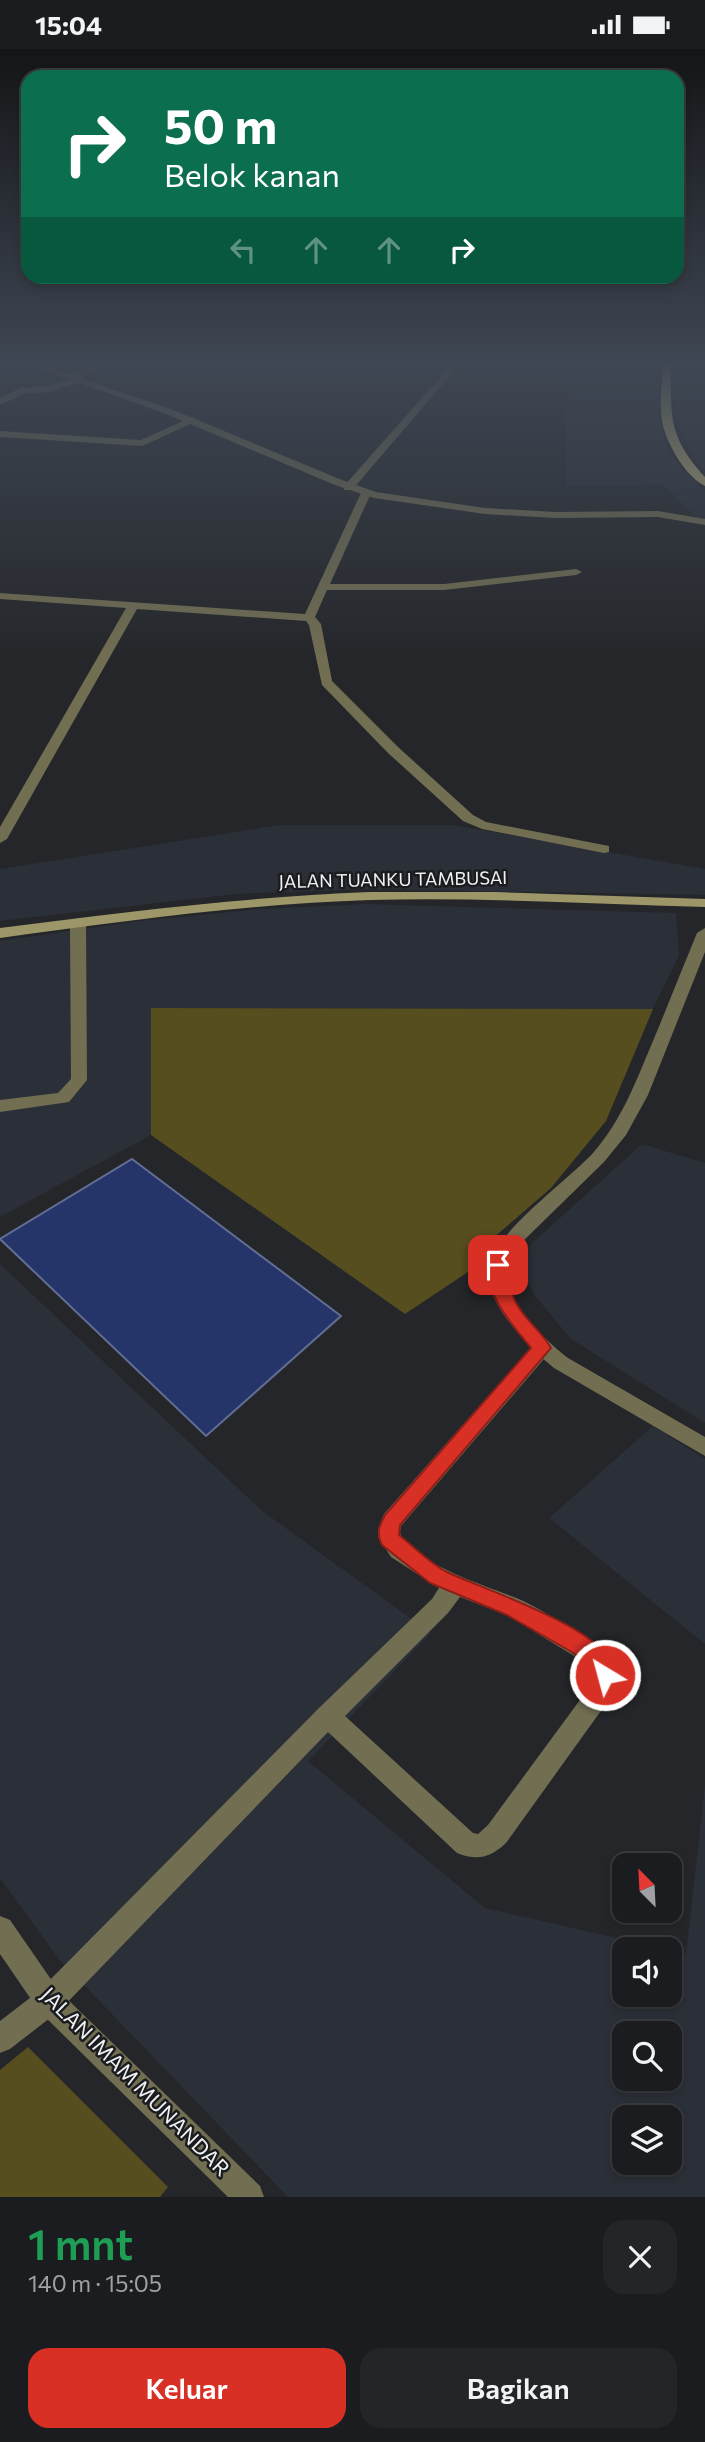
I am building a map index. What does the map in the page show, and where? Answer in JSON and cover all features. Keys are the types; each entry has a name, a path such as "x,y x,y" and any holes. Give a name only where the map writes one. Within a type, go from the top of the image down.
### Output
{"main road":[{"path":"689,465 705,483"},
{"name":"JALAN TUANKU TAMBUSAI","path":"0,933 278,900 373,896 705,903"}],"street":[{"path":"299,465 348,488 438,505 575,515 672,516 705,522"},
{"path":"348,488 368,465"},
{"path":"309,618 366,493"},
{"path":"323,587 444,587 576,572"},
{"path":"0,596 309,618 315,624 326,682 365,723 468,818 482,825 604,849"},
{"path":"0,839 133,606"},
{"path":"0,1106 63,1098 79,1080 78,923"},
{"path":"705,933 639,1095 620,1131 598,1158 510,1243 498,1265 499,1287 511,1310 542,1348 561,1363 705,1447"},
{"path":"327,1716 466,1844 476,1848 484,1846 497,1834 599,1693 604,1668 597,1657 515,1608 437,1577 389,1539 388,1532 392,1521 542,1348"},
{"path":"0,2039 49,2001 327,1716 440,1606 455,1585"},
{"name":"JALAN IMAM MUNANDAR","path":"0,1930 49,2001 249,2197"}],"shaded area":[{"path":"566,465 680,465 705,492 705,526 664,485 566,486"},
{"path":"279,825 453,825 705,869 705,895 364,889 236,894 0,921 0,869"},
{"path":"365,904 676,913 679,955 653,1009 152,1008 151,1135 0,1217 0,941 139,921 262,909"},
{"path":"151,1008 653,1009 606,1121 551,1188 492,1239 480,1264 405,1314 151,1135"},
{"path":"642,1144 705,1163 705,1423 571,1339 535,1296 520,1268 531,1244"},
{"path":"0,1264 261,1510 431,1633 308,1761 485,1908 612,1937 612,2007 682,2007 682,1953 686,1954 705,1784 705,2197 288,2197 58,1958 0,1878"},
{"path":"653,1426 705,1459 705,1644 549,1518"},
{"path":"28,2047 168,2187 160,2197 0,2197 0,2070"}],"water":[{"path":"132,1159 341,1316 206,1436 0,1239"}],"route":[{"path":"498,1265 499,1287 511,1310 542,1348 392,1521 388,1532 389,1539 437,1577 470,1593 515,1608 578,1644 597,1657 605,1675"}]}
